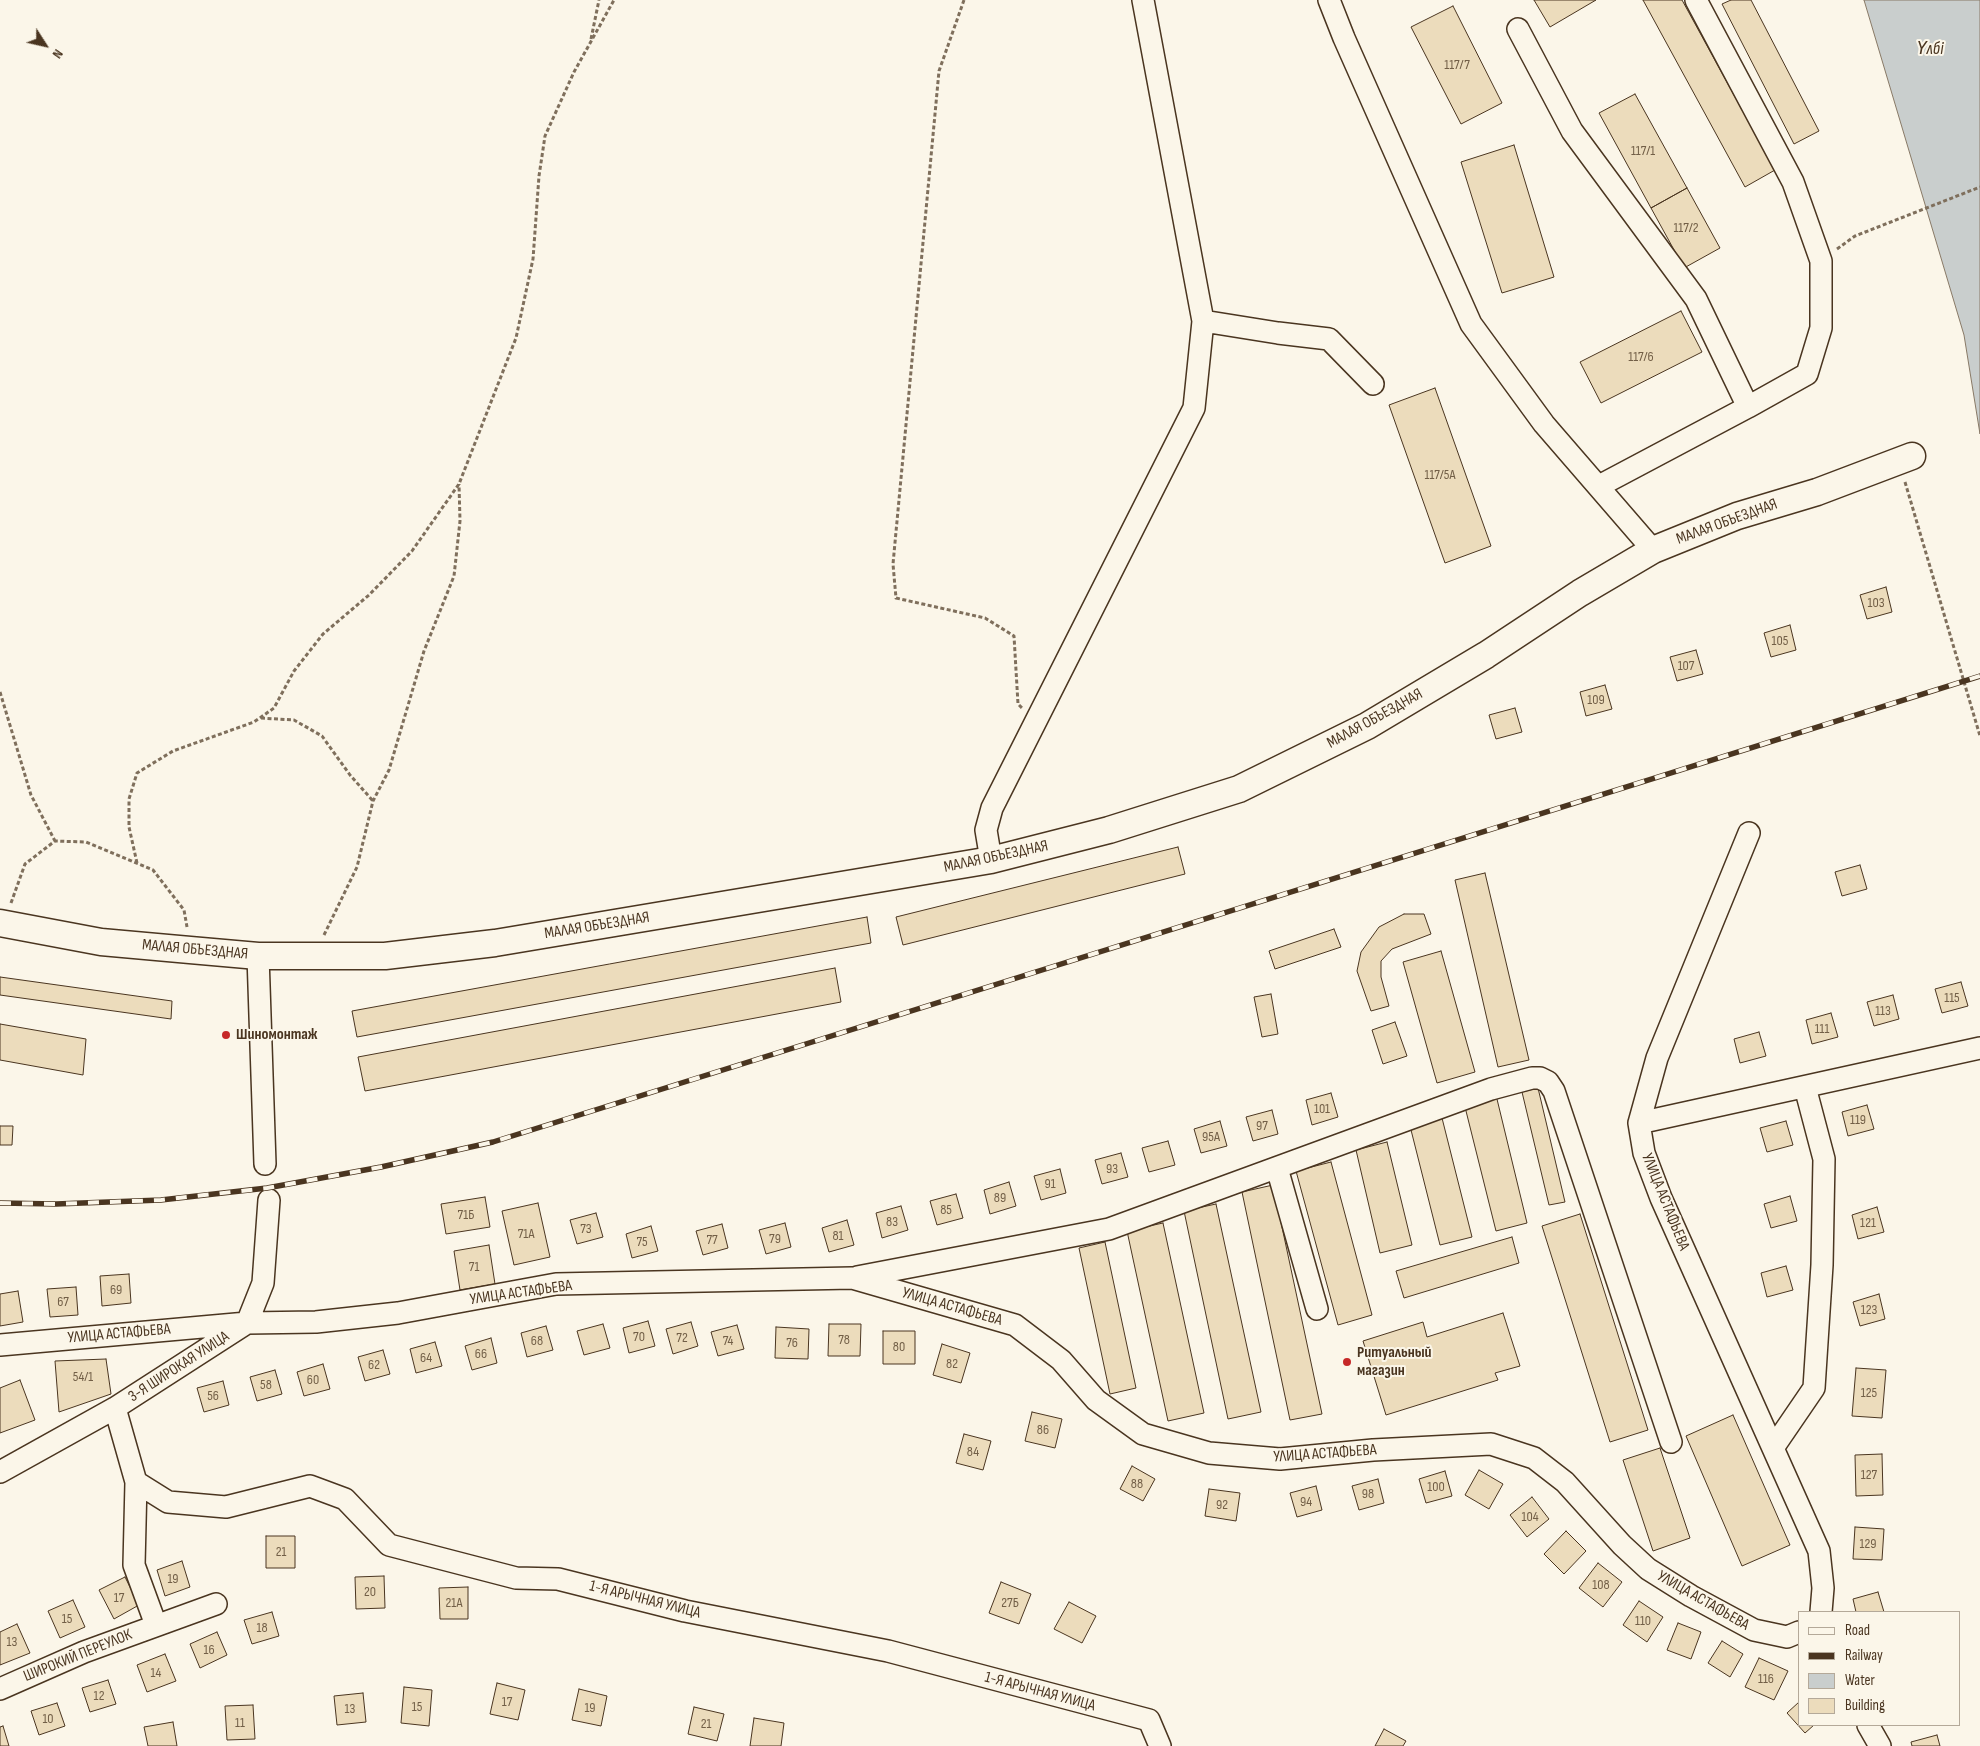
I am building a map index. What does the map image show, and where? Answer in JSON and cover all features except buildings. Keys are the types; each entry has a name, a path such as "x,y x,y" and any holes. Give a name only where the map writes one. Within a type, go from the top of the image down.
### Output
{"main road":[{"name":"МАЛАЯ ОБЪЕЗДНАЯ","path":"2,924 101,942 258,956 385,956 495,943 991,860 1108,830 1239,789 1367,726 1486,655 1580,593 1653,550 1737,516 1817,492 1905,459"}],"street":[{"path":"991,860 986,830 992,808 1194,408 1203,321 1143,0"},
{"path":"1330,0 1344,38 1471,324 1544,424 1653,550"},
{"path":"1599,486 1807,374 1822,328 1821,260 1794,182 1696,0"},
{"path":"1518,29 1572,131 1696,299 1748,407"},
{"path":"1203,321 1330,339 1373,384"},
{"name":"УЛИЦА АСТАФЬЕВА","path":"1749,833 1658,1058 1638,1123 1644,1153 1661,1198 1819,1551 1823,1588 1821,1611"},
{"path":"258,956 265,1164"},
{"path":"1638,1123 1980,1048"},
{"path":"852,1278 1109,1229 1491,1089 1532,1078 1548,1082 1554,1091 1672,1442"},
{"path":"1773,1448 1814,1388 1822,1265 1824,1159 1805,1087"},
{"path":"1277,1168 1317,1309"},
{"name":"3-Я ШИРОКАЯ УЛИЦА","path":"0,1472 115,1408 247,1323 263,1283 269,1200"},
{"name":"УЛИЦА АСТАФЬЕВА","path":"0,1345 247,1323 316,1322 398,1313 556,1284 852,1278 1015,1325 1061,1360 1096,1400 1142,1434 1209,1453 1280,1459 1373,1450 1490,1444 1534,1458 1565,1482 1622,1545 1648,1569 1691,1596 1754,1630 1787,1637 1798,1632"},
{"path":"115,1408 136,1482 134,1565 156,1625"},
{"name":"1-Я АРЫЧНАЯ УЛИЦА","path":"136,1482 168,1502 226,1507 310,1486 345,1499 390,1545 516,1578 558,1578 685,1611 888,1651 1149,1720 1160,1746"},
{"name":"ШИРОКИЙ ПЕРЕУЛОК","path":"0,1689 84,1652 216,1604"},
{"path":"1869,1726 1880,1746"}],"path":[{"path":"591,42 600,0"},
{"path":"137,864 129,827 129,799 137,773 173,751 214,738 260,718 274,708 294,671 323,634 369,594 412,552 459,484 516,338 532,259 539,176 545,136 574,72 614,0"},
{"path":"964,0 939,71 893,564 896,598 985,618 1014,636 1018,704 1035,720"},
{"path":"1821,260 1855,236 1980,187"},
{"path":"1905,459 1980,736"},
{"path":"316,957 330,919 344,896 357,867 373,800 389,770 424,651 454,576 460,521 459,484"},
{"path":"0,692 31,795 55,841"},
{"path":"260,718 294,720 322,736 350,775 373,800"},
{"path":"2,924 25,864 55,841 86,842 153,870 184,910 190,950"}],"water":[{"name":"Үлбі","path":"1864,0 1980,0 1980,434 1964,335"}],"railway":[{"path":"0,1203 56,1204 161,1200 267,1188 381,1167 493,1142 1980,676"}],"place":[{"name":"Шиномонтаж","path":"226,1035"},
{"name":"Ритуальный магазин","path":"1347,1362"}]}
